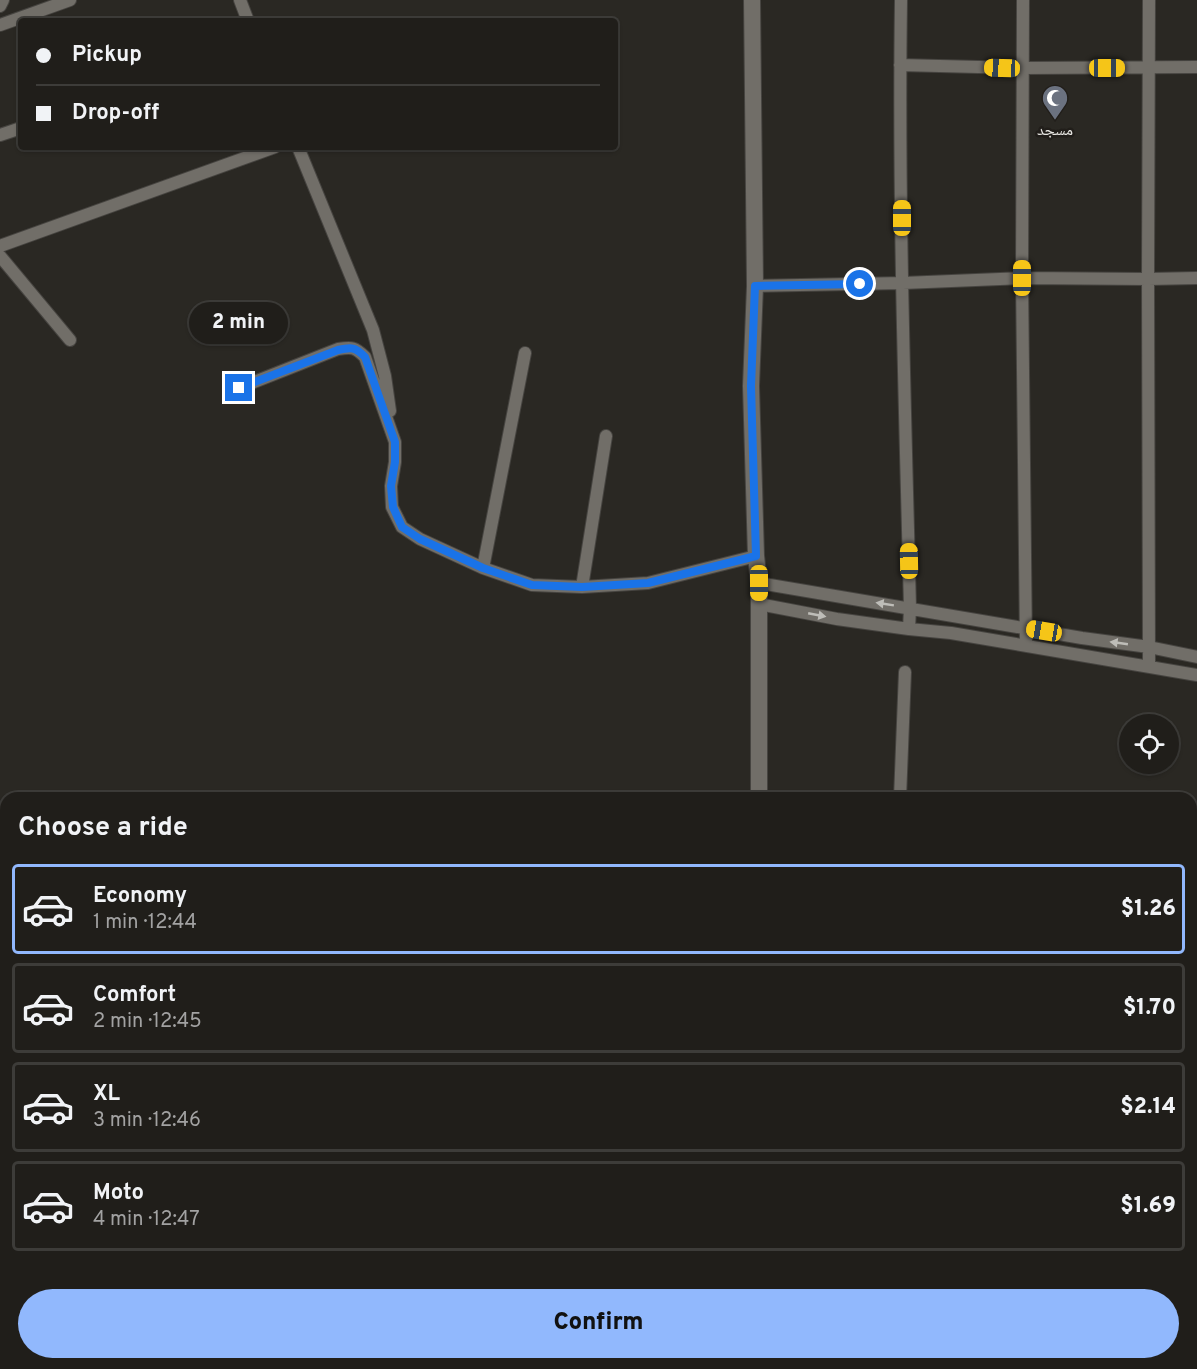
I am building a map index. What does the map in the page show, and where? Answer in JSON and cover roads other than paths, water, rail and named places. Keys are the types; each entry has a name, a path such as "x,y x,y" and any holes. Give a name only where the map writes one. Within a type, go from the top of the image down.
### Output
{"street":[{"path":"0,6 3,0"},
{"path":"20,18 70,0"},
{"path":"240,0 247,18"},
{"path":"752,0 755,286 751,386 756,556 759,583 759,792"},
{"path":"901,0 900,65 909,629"},
{"path":"1023,0 1022,278 1026,646"},
{"path":"1149,0 1149,666"},
{"path":"0,25 18,19"},
{"path":"900,65 1022,68 1197,67"},
{"path":"0,135 18,129"},
{"path":"0,246 267,150"},
{"path":"299,150 373,330 384,376 395,442 395,462 391,486 393,507 402,527 420,539 483,568 532,585 582,587 648,583 756,556"},
{"path":"0,256 70,340"},
{"path":"755,286 1022,278 1197,278"},
{"path":"239,388 338,350 349,347 357,349 365,357 395,442"},
{"path":"483,568 525,353"},
{"path":"582,587 606,436"},
{"path":"759,583 1082,638 1149,647 1197,657"},
{"path":"759,604 837,619 951,633 1197,675"},
{"path":"900,792 905,672"}],"place":[{"name":"مسجد","path":"1055,121"}]}
